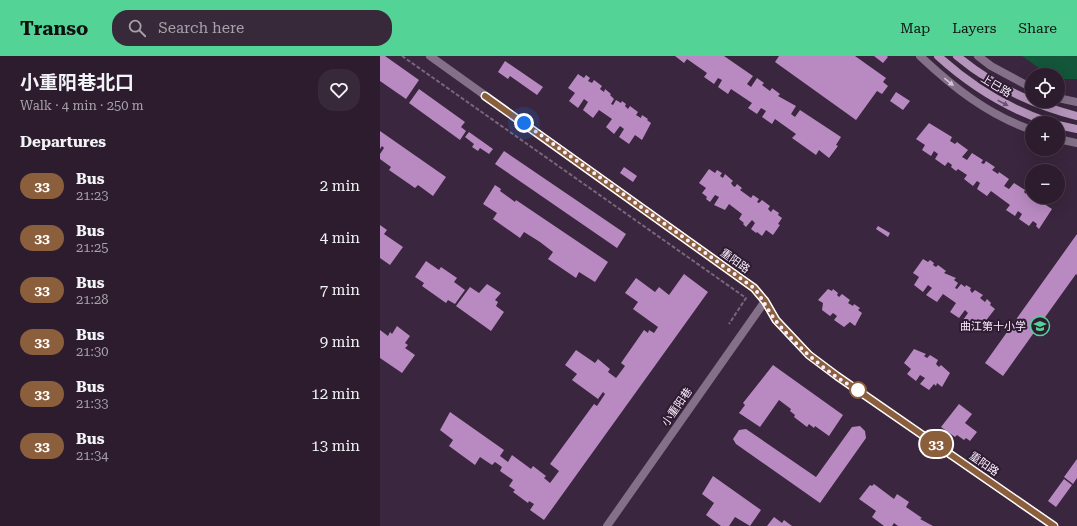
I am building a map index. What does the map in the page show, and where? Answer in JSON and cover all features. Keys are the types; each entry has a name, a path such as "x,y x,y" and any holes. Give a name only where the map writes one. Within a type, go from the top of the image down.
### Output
{"main road":[{"name":"上巳路","path":"938,56 970,83 992,97 1031,116"},
{"name":"上巳路","path":"957,56 987,78 1011,92 1046,107 1077,116"},
{"path":"1065,127 1077,130"}],"street":[{"name":"重阳路","path":"430,56 754,288 765,301 776,320 815,359 1054,526"},
{"path":"920,56 948,82 986,109 1025,127"},
{"path":"978,56 991,66 1025,84"},
{"path":"1065,99 1077,102"},
{"path":"1065,141 1077,144"},
{"name":"小重阳巷","path":"607,526 765,301"}],"path":[{"path":"402,56 746,298 729,324"}],"green space":[{"path":"1022,56 1077,56 1077,79 1065,79 1065,68 1039,68"}],"building":[{"path":"380,56 385,56 419,80 406,99 380,81"},
{"path":"675,56 724,56 753,76 747,84 751,87 757,78 764,83 762,85 770,91 772,88 780,94 778,96 796,106 791,114 795,117 800,110 841,137 836,145 838,146 829,158 819,150 816,155 792,138 796,134 775,119 772,124 762,117 766,111 761,108 757,114 748,108 752,103 731,89 728,94 718,87 722,80 718,78 714,84 704,77 707,73 687,59 684,63"},
{"path":"779,56 855,56 886,78 883,82 888,86 882,94 877,91 856,120 775,62"},
{"path":"874,56 887,56 888,57 883,63"},
{"path":"505,61 543,87 537,95 510,76 508,79 498,72"},
{"path":"578,74 584,78 586,75 590,78 588,81 592,83 594,80 602,86 600,89 604,92 605,89 611,94 610,95 614,99 611,104 613,105 616,100 621,103 622,101 626,104 625,106 628,109 630,106 638,112 636,115 641,118 642,115 648,119 647,120 651,123 642,140 635,135 629,144 619,137 624,129 620,126 614,134 606,127 612,119 599,110 593,118 583,110 588,102 584,99 578,108 569,101 575,93 568,88"},
{"path":"419,89 465,122 461,127 466,131 460,140 409,103"},
{"path":"896,92 910,101 903,110 890,101"},
{"path":"929,123 952,137 950,141 955,144 957,142 968,150 962,157 967,160 972,153 983,160 981,163 984,164 986,161 995,167 992,170 998,174 999,172 1009,179 1004,186 1009,189 1014,183 1025,190 1025,204 1044,204 1052,209 1039,229 1036,226 1037,224 1033,221 1029,226 1019,219 1022,214 1018,211 1015,216 1006,210 1010,205 991,191 987,196 977,189 980,183 977,181 973,186 964,179 967,175 958,169 956,171 948,162 945,166 935,159 938,154 934,151 931,156 922,150 925,145 916,139"},
{"path":"380,131 446,177 433,196 418,185 415,188 389,170 391,167 380,159 380,154 384,148 382,146 380,149"},
{"path":"469,132 493,149 489,154 480,148 478,151 472,147 474,144 465,137"},
{"path":"504,151 626,234 617,248 495,164"},
{"path":"624,167 637,176 633,182 620,173"},
{"path":"709,169 715,173 717,170 722,173 720,176 723,178 725,174 733,181 731,183 733,186 735,187 737,184 742,188 740,190 751,198 753,195 759,199 757,202 759,203 762,200 770,206 768,209 771,212 773,209 779,213 778,215 782,218 778,224 780,225 773,235 766,230 762,236 757,232 756,233 751,229 755,223 752,220 746,227 739,219 742,214 729,204 725,210 714,205 719,197 715,195 710,202 706,199 707,197 702,193 706,188 699,183"},
{"path":"495,185 501,189 500,191 515,202 516,200 608,262 595,282 579,272 576,278 548,259 553,252 540,242 524,232 520,238 493,219 497,213 483,204"},
{"path":"380,225 387,230 384,234 403,247 390,265 380,258"},
{"path":"878,226 890,233 888,237 876,229"},
{"path":"1077,234 1077,275 1076,274 1003,376 985,363"},
{"path":"923,259 928,262 930,260 934,263 933,265 936,267 938,265 946,271 944,273 956,278 954,280 958,283 955,288 957,289 961,284 965,287 966,285 971,288 970,290 972,293 975,290 983,295 980,298 985,302 987,299 991,303 990,305 995,309 984,323 978,319 972,327 963,320 968,313 965,310 959,318 950,312 956,303 943,294 937,302 926,295 932,288 928,285 923,292 914,285 919,277 913,273"},
{"path":"426,261 439,270 441,267 457,278 454,282 465,290 455,304 448,300 446,303 422,286 424,283 415,277"},
{"path":"684,274 708,292 544,520 530,510 534,504 529,501 528,503 513,492 515,490 509,486 513,480 500,471 502,467 495,462 492,465 480,457 475,465 449,446 453,440 440,430 450,412 504,450 500,456 508,462 512,455 531,469 533,466 546,476 544,478 550,483 559,471 550,464 594,404 597,406 605,394 603,392 598,399 572,380 577,374 565,365 576,350 595,363 598,359 610,369 608,372 616,378 625,366 621,363 644,330 648,333 649,330 654,333 658,327 633,309 638,302 625,293 636,278 655,292 659,287 669,295"},
{"path":"487,284 501,293 495,300 498,302 496,306 504,312 491,331 456,306 470,287 479,293"},
{"path":"828,289 832,291 833,289 838,293 837,295 839,297 842,294 850,300 848,303 853,306 854,304 860,308 858,310 862,313 855,326 850,322 844,327 834,320 837,316 833,313 830,316 822,310 823,303 818,300"},
{"path":"397,326 410,336 405,343 408,345 405,348 415,355 402,373 380,358 380,330 388,336 390,332 392,334"},
{"path":"914,349 926,354 924,356 927,358 930,355 938,360 936,364 939,367 941,365 950,373 942,387 937,383 936,386 934,384 929,390 920,384 925,378 920,375 916,381 907,374 911,369 904,363"},
{"path":"773,365 843,415 829,436 815,426 814,428 809,424 807,427 794,417 795,415 790,411 791,409 779,400 760,427 739,413 745,405 743,403"},
{"path":"959,404 972,414 965,423 977,432 970,441 966,438 964,440 957,435 955,437 941,427"},
{"path":"860,426 865,431 866,438 820,503 736,444 733,439 739,430 746,429 816,477 852,427"},
{"path":"1077,459 1077,478 1073,484 1064,477"},
{"path":"713,476 761,510 750,526 735,517 729,526 721,526 706,515 714,503 702,494"},
{"path":"1064,479 1072,485 1056,507 1048,501"},
{"path":"874,484 894,499 897,494 909,502 906,507 922,518 920,519 933,526 898,526 894,523 892,526 884,526 872,517 876,511 859,499 870,485 872,486"},
{"path":"774,517 782,523 784,520 792,526 767,526"}],"bus line":[{"name":"33","path":"485,96 754,288 765,301 776,320 809,355 1054,526"}],"place":[{"name":"曲江第十小学","path":"1040,326"}],"route":[{"path":"524,123 754,288 765,301 776,320 809,355 858,390"}]}
